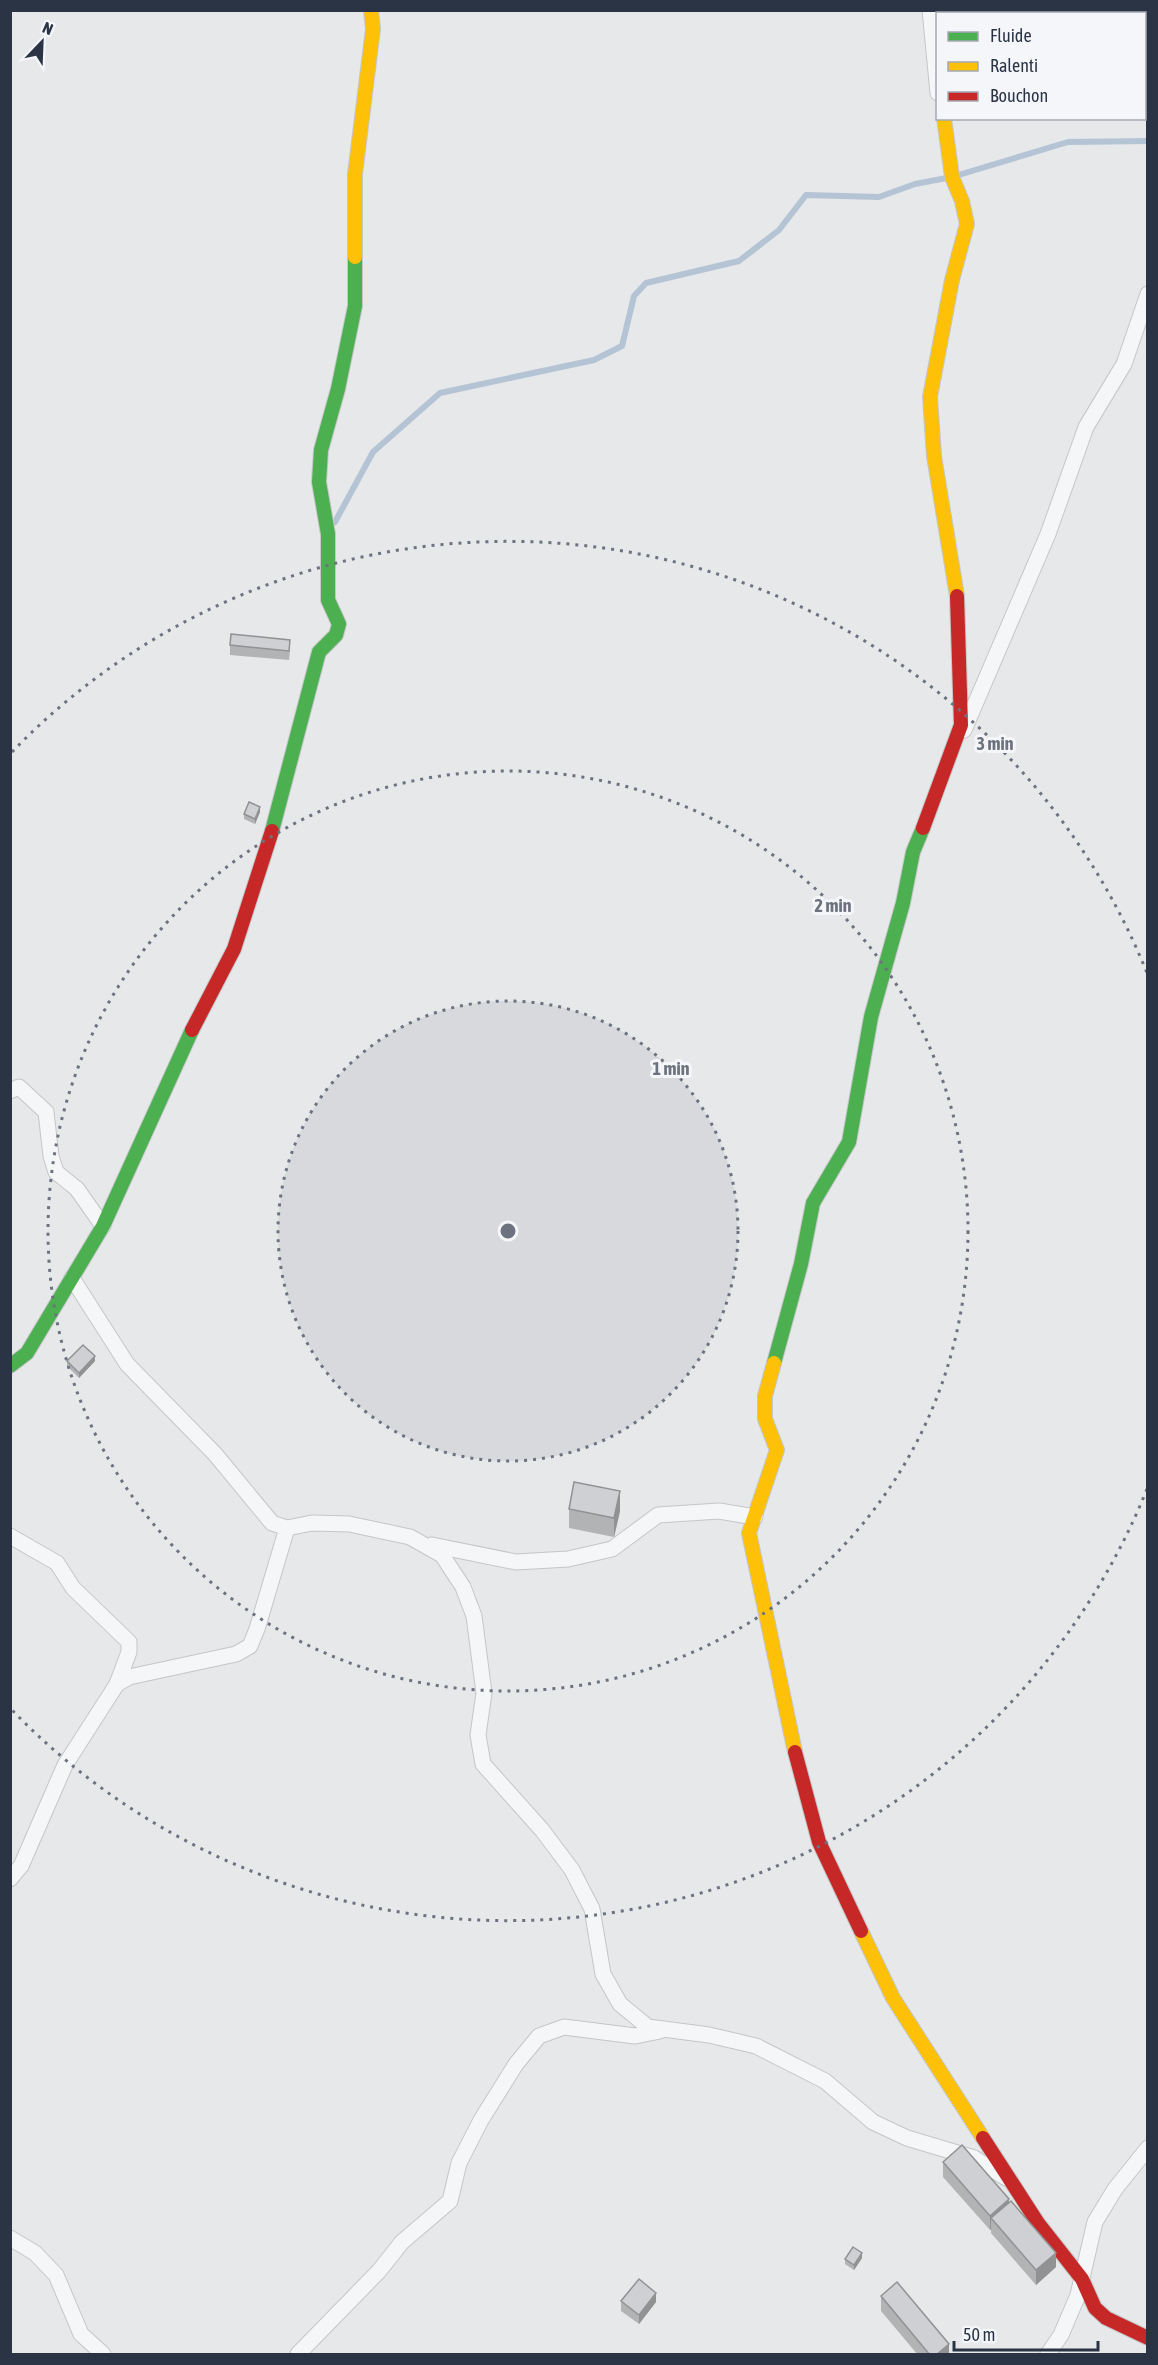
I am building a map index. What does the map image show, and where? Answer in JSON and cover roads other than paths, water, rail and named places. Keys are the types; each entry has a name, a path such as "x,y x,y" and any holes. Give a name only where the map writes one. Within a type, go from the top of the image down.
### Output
{"street":[{"path":"10,1366 27,1353 102,1226 198,1016 234,949 277,816 319,652 336,635 339,624 328,600 326,571 328,534 319,482 321,450 338,389 355,306 355,174 373,29 371,10"},
{"path":"930,10 936,78"},
{"path":"944,120 952,177 962,201 967,224 952,280 930,398 934,456 958,603 960,725 948,766"},
{"path":"1148,294 1124,364 1086,427 1048,534 913,852 903,903 871,1017 849,1142 813,1203 791,1307 765,1396 765,1419 777,1450 749,1533 788,1724 819,1842 893,1998 1038,2223 1082,2279 1095,2308 1106,2319 1148,2338"},
{"path":"10,1091 19,1087 46,1112 51,1156 56,1172 77,1189 102,1226"},
{"path":"72,1278 127,1364 215,1454 272,1523 287,1528 312,1523 349,1524 410,1537 442,1555 463,1587 474,1616 484,1694 478,1736 483,1764 542,1830 572,1870 592,1910 603,1974 620,2004 648,2027 756,2046 825,2081 873,2122 907,2138 974,2158 1011,2181"},
{"path":"426,1544 516,1562 568,1559 612,1549 658,1515 719,1511 755,1517"},
{"path":"117,1684 129,1677 236,1654 250,1646 287,1528"},
{"path":"10,1536 57,1563 73,1588 129,1642 129,1652 117,1684 65,1765 21,1866 10,1879"},
{"path":"298,2355 379,2271 402,2242 450,2201 459,2163 481,2120 516,2064 539,2036 564,2027 635,2036 666,2030"},
{"path":"1048,2355 1061,2335 1078,2295 1095,2222 1115,2189 1148,2148"},
{"path":"10,2238 35,2253 56,2275 81,2334 103,2355"}],"waterway":[{"path":"335,522 373,452 440,393 594,360 622,346 634,296 646,283 739,261 779,230 806,195 879,197 915,184 952,177 1068,142 1148,141"}]}
